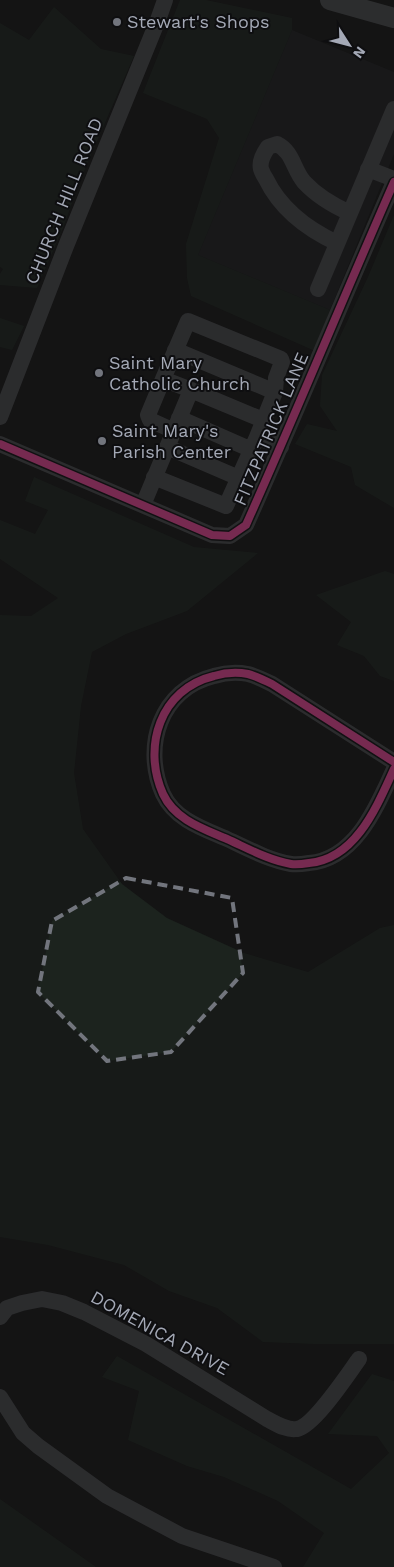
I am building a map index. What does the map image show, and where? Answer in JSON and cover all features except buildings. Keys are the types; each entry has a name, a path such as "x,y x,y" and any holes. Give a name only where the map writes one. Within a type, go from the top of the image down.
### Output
{"main road":[{"path":"330,0 394,18"}],"street":[{"name":"CHURCH HILL ROAD","path":"0,417 66,246 165,0"},
{"path":"318,288 394,108"},
{"path":"337,243 321,235 286,210 271,190 260,168 262,158 268,147 276,144 285,148 303,180 319,196 332,206 350,213"},
{"path":"368,169 394,181"},
{"name":"FITZPATRICK LANE","path":"0,444 212,535 230,536 246,525 394,181"},
{"path":"154,477 226,506 254,444 275,392 276,378 282,360 188,321 148,417 153,422 177,425 254,444 281,447"},
{"path":"175,350 275,392"},
{"path":"163,379 263,420"},
{"path":"143,505 191,390"},
{"path":"167,447 239,478"},
{"path":"394,762 272,684 257,676 246,673 222,674 205,678 192,684 170,703 162,717 156,734 155,764 158,777 164,796 175,810 192,824 277,861 293,864 317,863 329,859 341,852 354,840 376,808 394,769"},
{"name":"DOMENICA DRIVE","path":"0,1317 7,1308 22,1303 42,1299 62,1303 84,1312 146,1344 267,1419 297,1430 308,1423 324,1406 359,1359"},
{"path":"0,1397 23,1433 107,1496 182,1536 274,1567"}],"highlighted area":[{"path":"126,878 232,898 243,973 171,1052 107,1061 38,992 52,921"}],"shaded area":[{"path":"180,0 206,0 292,18 292,30 198,255 330,310 315,351 191,296 187,278 186,244 219,138 207,119 143,93"},
{"path":"54,7 101,49 134,56 81,178 63,228 37,288 0,285 0,274 3,269 0,267 0,23 29,40"},
{"path":"292,30 394,72 394,154 330,310 198,255"},
{"path":"394,215 394,508 355,485 351,467 295,444 307,424 337,431 320,406 322,375 368,277"},
{"path":"0,318 24,326 12,350 0,347"},
{"path":"34,477 194,547 258,553 187,611 126,634 92,652 81,706 74,773 83,829 122,884 167,918 244,953 308,972 380,928 394,925 394,1344 263,1342 217,1308 169,1291 124,1265 48,1245 0,1237 0,615 31,616 58,598 0,559 0,520 35,534 48,510 25,501"},
{"path":"385,571 394,574 394,681 380,676 364,656 337,645 351,622 316,595"},
{"path":"117,1356 351,1489 389,1453 377,1436 328,1434 372,1374 394,1381 394,1567 303,1567 324,1533 278,1501 224,1477 187,1466 128,1440 139,1391 102,1377"},
{"path":"0,1499 96,1567 0,1567"}],"cycle path":[{"path":"0,444 212,535 230,536 246,525 394,182"},
{"path":"394,762 272,684 244,673 218,675 195,683 180,693 160,722 156,739 155,758 157,776 163,794 175,811 200,827 258,853 274,860 296,864 325,859 340,852 352,841 372,814 394,769"}],"place":[{"name":"Stewart's Shops","path":"117,22"},
{"name":"Saint Mary Catholic Church","path":"99,373"},
{"name":"Saint Mary's Parish Center","path":"102,441"}]}
